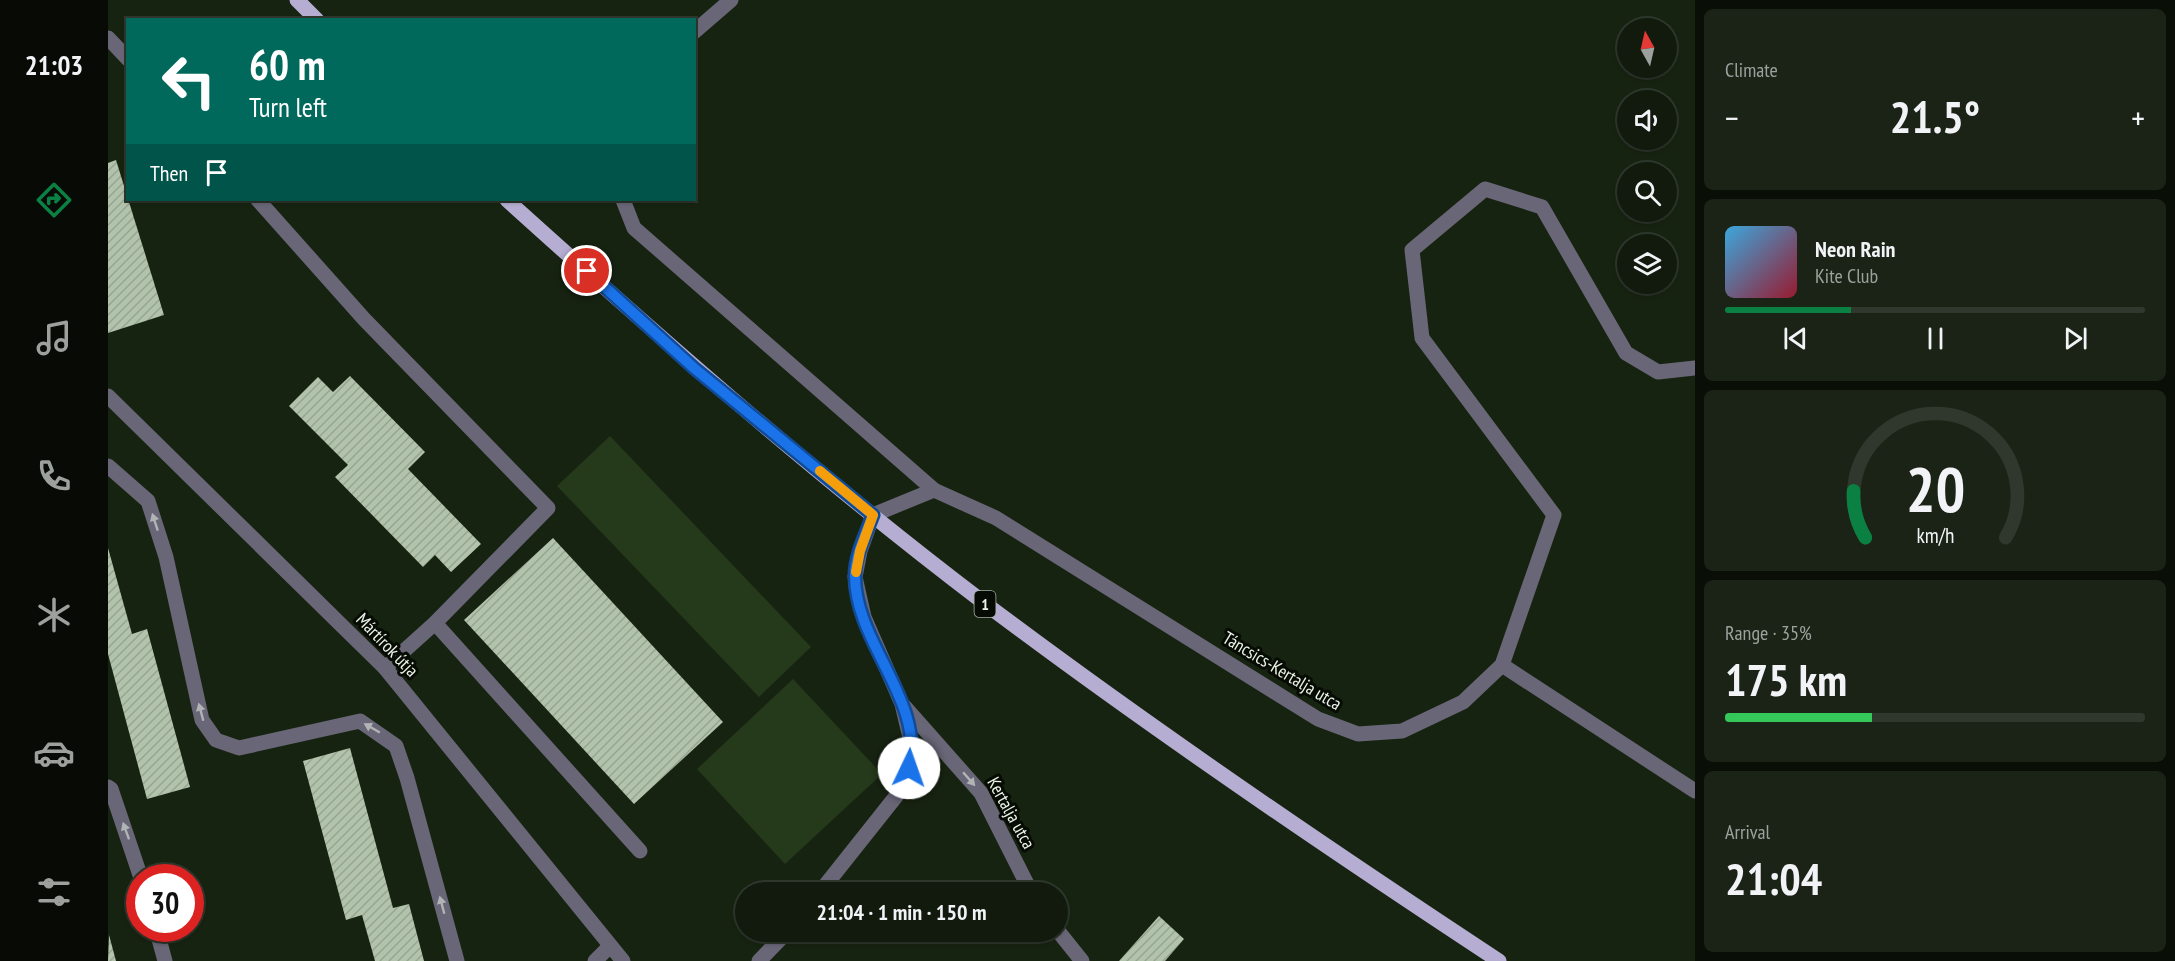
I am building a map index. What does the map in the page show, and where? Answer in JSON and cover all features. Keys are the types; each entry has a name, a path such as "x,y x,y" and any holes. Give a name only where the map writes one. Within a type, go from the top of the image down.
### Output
{"main road":[{"path":"297,0 315,18"},
{"name":"1","path":"508,201 694,368 981,600 1258,801 1499,961"}],"street":[{"path":"696,30 731,0"},
{"path":"108,38 126,56"},
{"path":"1695,368 1658,372 1626,353 1542,207 1485,189 1412,250 1422,338 1554,514 1516,630 1502,665 1695,791"},
{"path":"259,201 364,319 548,508 435,623 385,668"},
{"name":"Táncsics-Kertalja utca","path":"623,201 634,228 934,490 996,518 1318,719 1358,734 1402,731 1463,702 1502,665"},
{"name":"Mártírok útja","path":"108,396 385,668 609,947 623,961"},
{"path":"108,466 148,501 166,557 202,720 216,740 239,748 360,722 396,746 458,961"},
{"path":"828,882 905,785 913,750 902,704 864,617 855,577 860,551 873,515 934,490"},
{"path":"435,623 640,851"},
{"name":"Kertalja utca","path":"902,704 981,793 1026,882"},
{"path":"108,787 111,789 136,864"},
{"path":"160,942 165,961"},
{"path":"759,961 777,942"},
{"path":"1067,942 1082,961"},
{"path":"595,961 609,947"}],"green space":[{"path":"610,436 811,647 759,697 557,486"},
{"path":"793,679 882,774 785,864 697,769"}],"building":[{"path":"116,160 126,192 126,201 129,201 164,315 108,333 108,163"},
{"path":"350,376 425,452 408,469 481,544 451,572 435,555 423,567 335,477 348,465 289,406 318,377 333,392"},
{"path":"553,538 723,722 634,804 464,620"},
{"path":"108,548 132,634 147,629 190,787 147,799 108,654"},
{"path":"350,748 393,908 409,904 424,961 375,961 362,915 346,920 303,761"},
{"path":"1159,916 1184,939 1165,961 1119,961"},
{"path":"109,935 116,961 108,961"}],"slow traffic":[{"path":"820,471 873,515 860,551 856,572"}],"route":[{"path":"587,271 694,368 873,515 860,551 855,577 864,617 902,704 913,750 909,768"}]}
